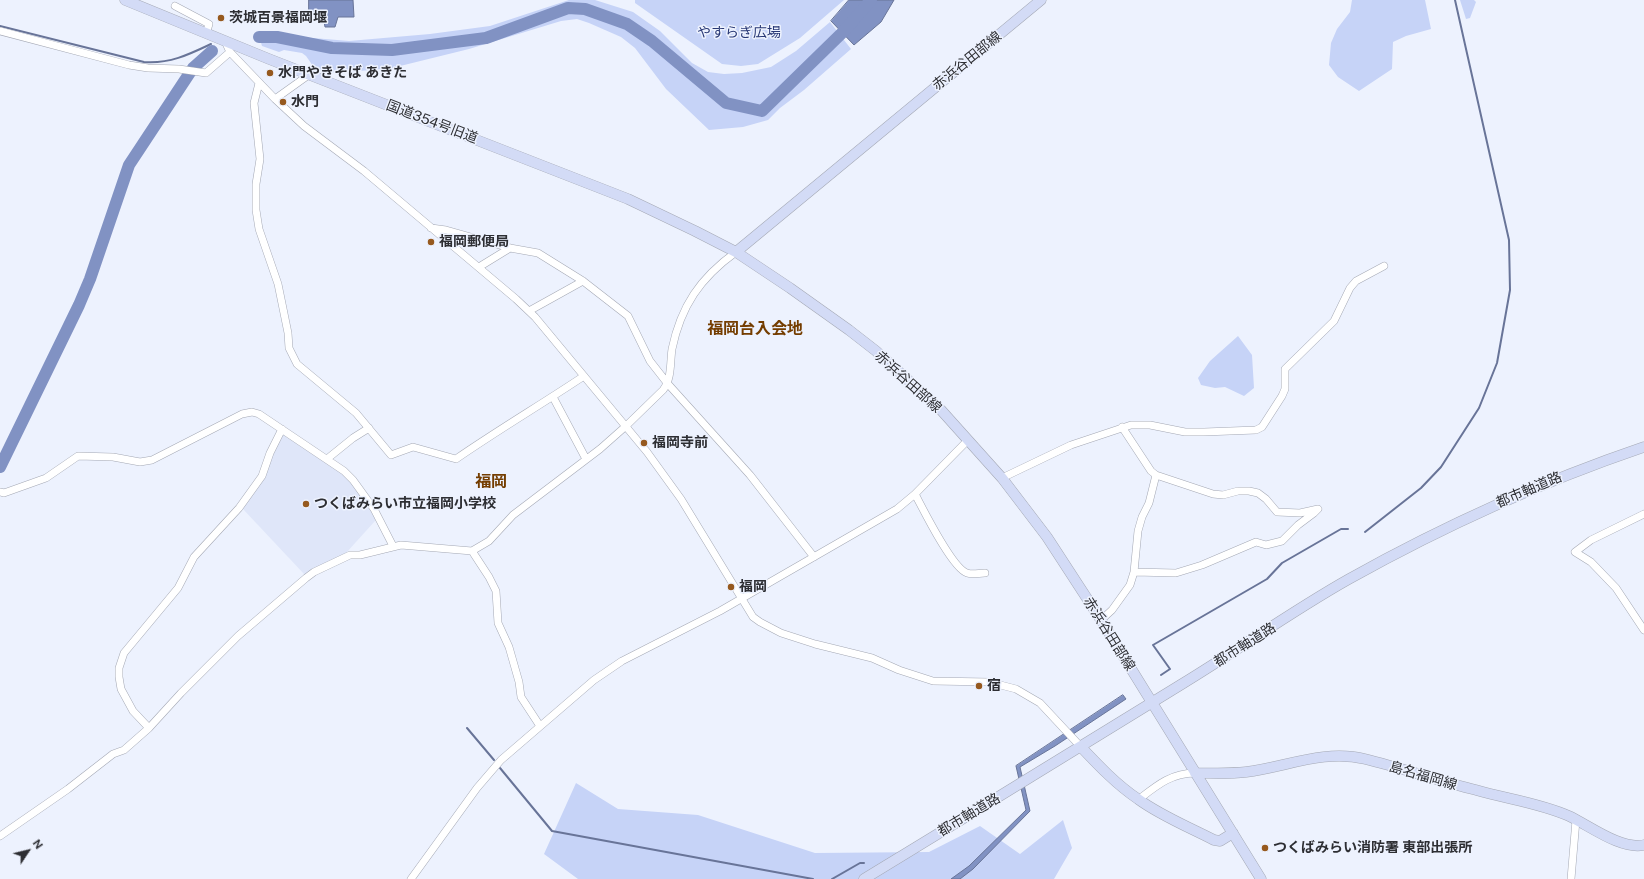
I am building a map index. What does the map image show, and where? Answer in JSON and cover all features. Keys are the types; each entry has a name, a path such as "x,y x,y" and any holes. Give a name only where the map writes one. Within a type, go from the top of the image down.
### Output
{"main road":[{"name":"国道354号旧道","path":"125,0 206,34 628,199 696,231 736,252"},
{"name":"赤浜谷田部線","path":"1041,0 736,252 814,304 876,351 930,401 1002,478 1047,537 1101,620 1262,879"},
{"name":"都市軸道路","path":"864,879 1081,747 1347,580 1436,532 1492,505 1561,477 1644,447"},
{"path":"1081,747 1110,776 1138,800 1214,840 1220,841 1233,833"},
{"name":"島名福岡線","path":"1195,773 1246,772 1300,760 1332,756 1364,759 1450,784 1543,807 1576,820 1626,844 1644,845"}],"street":[{"path":"175,6 210,24 206,34"},
{"path":"0,31 129,65 148,68 197,70 206,73 230,52"},
{"path":"225,41 230,52 259,83 304,126 364,171 529,310 626,426 681,499 753,617 768,628 781,633 872,658 904,672 933,680 989,682 1016,689 1040,703 1081,747"},
{"path":"275,99 310,74"},
{"path":"259,83 254,103 260,159 256,184 256,210 259,229 278,284 288,333 289,348 297,364 356,413 391,455 412,447 456,459 584,376"},
{"path":"431,228 446,230 510,248 538,253 583,281 628,316 650,361 668,384 750,475 814,558"},
{"path":"478,267 510,248"},
{"path":"0,836 68,790 114,754 124,750 149,728 181,693 238,636 314,572 350,555 360,555 392,546 401,545 472,551 489,541 513,515 626,426 668,384 673,349 685,308 700,284 711,271 736,252"},
{"path":"1002,478 1071,446 1131,425 1150,425 1185,432 1256,430 1262,427 1275,409 1285,389 1285,369 1334,321 1350,288 1356,281 1384,266"},
{"path":"529,310 583,281"},
{"path":"553,397 586,459"},
{"path":"0,492 4,493 46,478 78,456 113,457 140,462 152,460 242,414 252,412 259,414 344,471 353,480 374,509 392,546"},
{"path":"327,459 353,438 369,428"},
{"path":"1122,428 1151,471 1156,475 1213,494 1223,495 1249,491 1258,493 1266,499 1277,512 1300,513 1318,508 1314,513 1298,525 1282,542 1266,545 1256,542 1202,565 1176,573 1134,572"},
{"path":"149,728 133,711 120,689 118,677 119,668 124,653 178,588 194,557 239,508 262,476 270,452 282,429"},
{"path":"411,879 490,772 501,760 607,670 742,599 897,509 915,494 968,440"},
{"path":"1101,620 1112,610 1126,592 1134,572 1138,531 1142,517 1149,503 1156,475"},
{"path":"915,494 947,551 959,567 967,573 985,573"},
{"path":"1644,514 1591,540 1576,552 1591,562 1616,588 1644,630"},
{"path":"472,551 489,577 496,591 498,623 509,647 519,682 521,697 540,726"},
{"path":"1138,800 1168,778 1184,773 1195,773"},
{"path":"1571,879 1576,820"}],"shaded area":[{"path":"309,0 353,0 354,17 338,17 335,27 325,27 323,16 309,13"},
{"path":"849,0 894,0 881,22 854,45 831,21"},
{"name":"つくばみらい市立福岡小学校","path":"285,433 339,469 357,488 375,518 375,521 346,553 308,574 304,574 242,508 282,434"},
{"path":"1123,695 1126,699 1055,746 1020,767 1030,811 973,869 960,879 951,879 969,866 1026,810 1016,766"}],"green space":[{"path":"569,0 595,0 633,12 660,31 692,63 708,72 724,74 742,73 771,67 796,51 830,22 851,49 804,90 780,108 768,120 743,127 709,130 666,89 635,48 621,37 577,19 561,21 469,49 392,68 338,73 320,70 313,66 302,53 284,50 279,52 262,46 258,33 268,31 301,37 349,41 430,34 490,26"},
{"name":"やすらぎ広場","path":"635,0 844,0 800,38 758,64 741,66 722,64 635,3"},
{"path":"1352,0 1425,0 1431,29 1406,36 1393,42 1392,69 1359,91 1338,77 1329,65 1331,43 1337,29 1350,12"},
{"path":"1460,0 1474,0 1476,2 1470,18 1466,19"},
{"path":"1238,336 1252,355 1254,388 1244,396 1225,387 1215,388 1201,385 1198,378 1210,361"},
{"path":"576,783 618,809 698,815 815,853 929,852 980,826 1020,854 1063,820 1072,848 1054,879 578,879 544,854"}],"waterway":[{"path":"259,37 277,37 332,48 392,50 486,38 568,8 585,9 627,24 652,41 726,103 762,111 844,31 871,0"},
{"path":"1365,532 1421,488 1441,467 1479,408 1497,363 1510,290 1509,240 1455,0"},
{"path":"0,26 144,62 162,62 178,58 211,44"},
{"path":"0,467 79,305 90,279 129,165 193,68 212,51"},
{"path":"1161,675 1170,669 1153,645 1267,579 1282,563 1341,529 1348,529"},
{"path":"467,728 494,760"},
{"path":"500,768 552,831 813,879"},
{"path":"832,879 860,863 864,863"}],"place":[{"name":"茨城百景福岡堰","path":"221,18"},
{"name":"水門やきそば あきた","path":"270,73"},
{"name":"水門","path":"283,102"},
{"name":"福岡郵便局","path":"431,242"},
{"name":"福岡寺前","path":"644,443"},
{"name":"つくばみらい市立福岡小学校","path":"306,504"},
{"name":"福岡","path":"731,587"},
{"name":"宿","path":"979,686"},
{"name":"つくばみらい消防署 東部出張所","path":"1265,848"}],"district":[{"name":"福岡台入会地","path":"755,329"},
{"name":"福岡","path":"491,482"}]}
